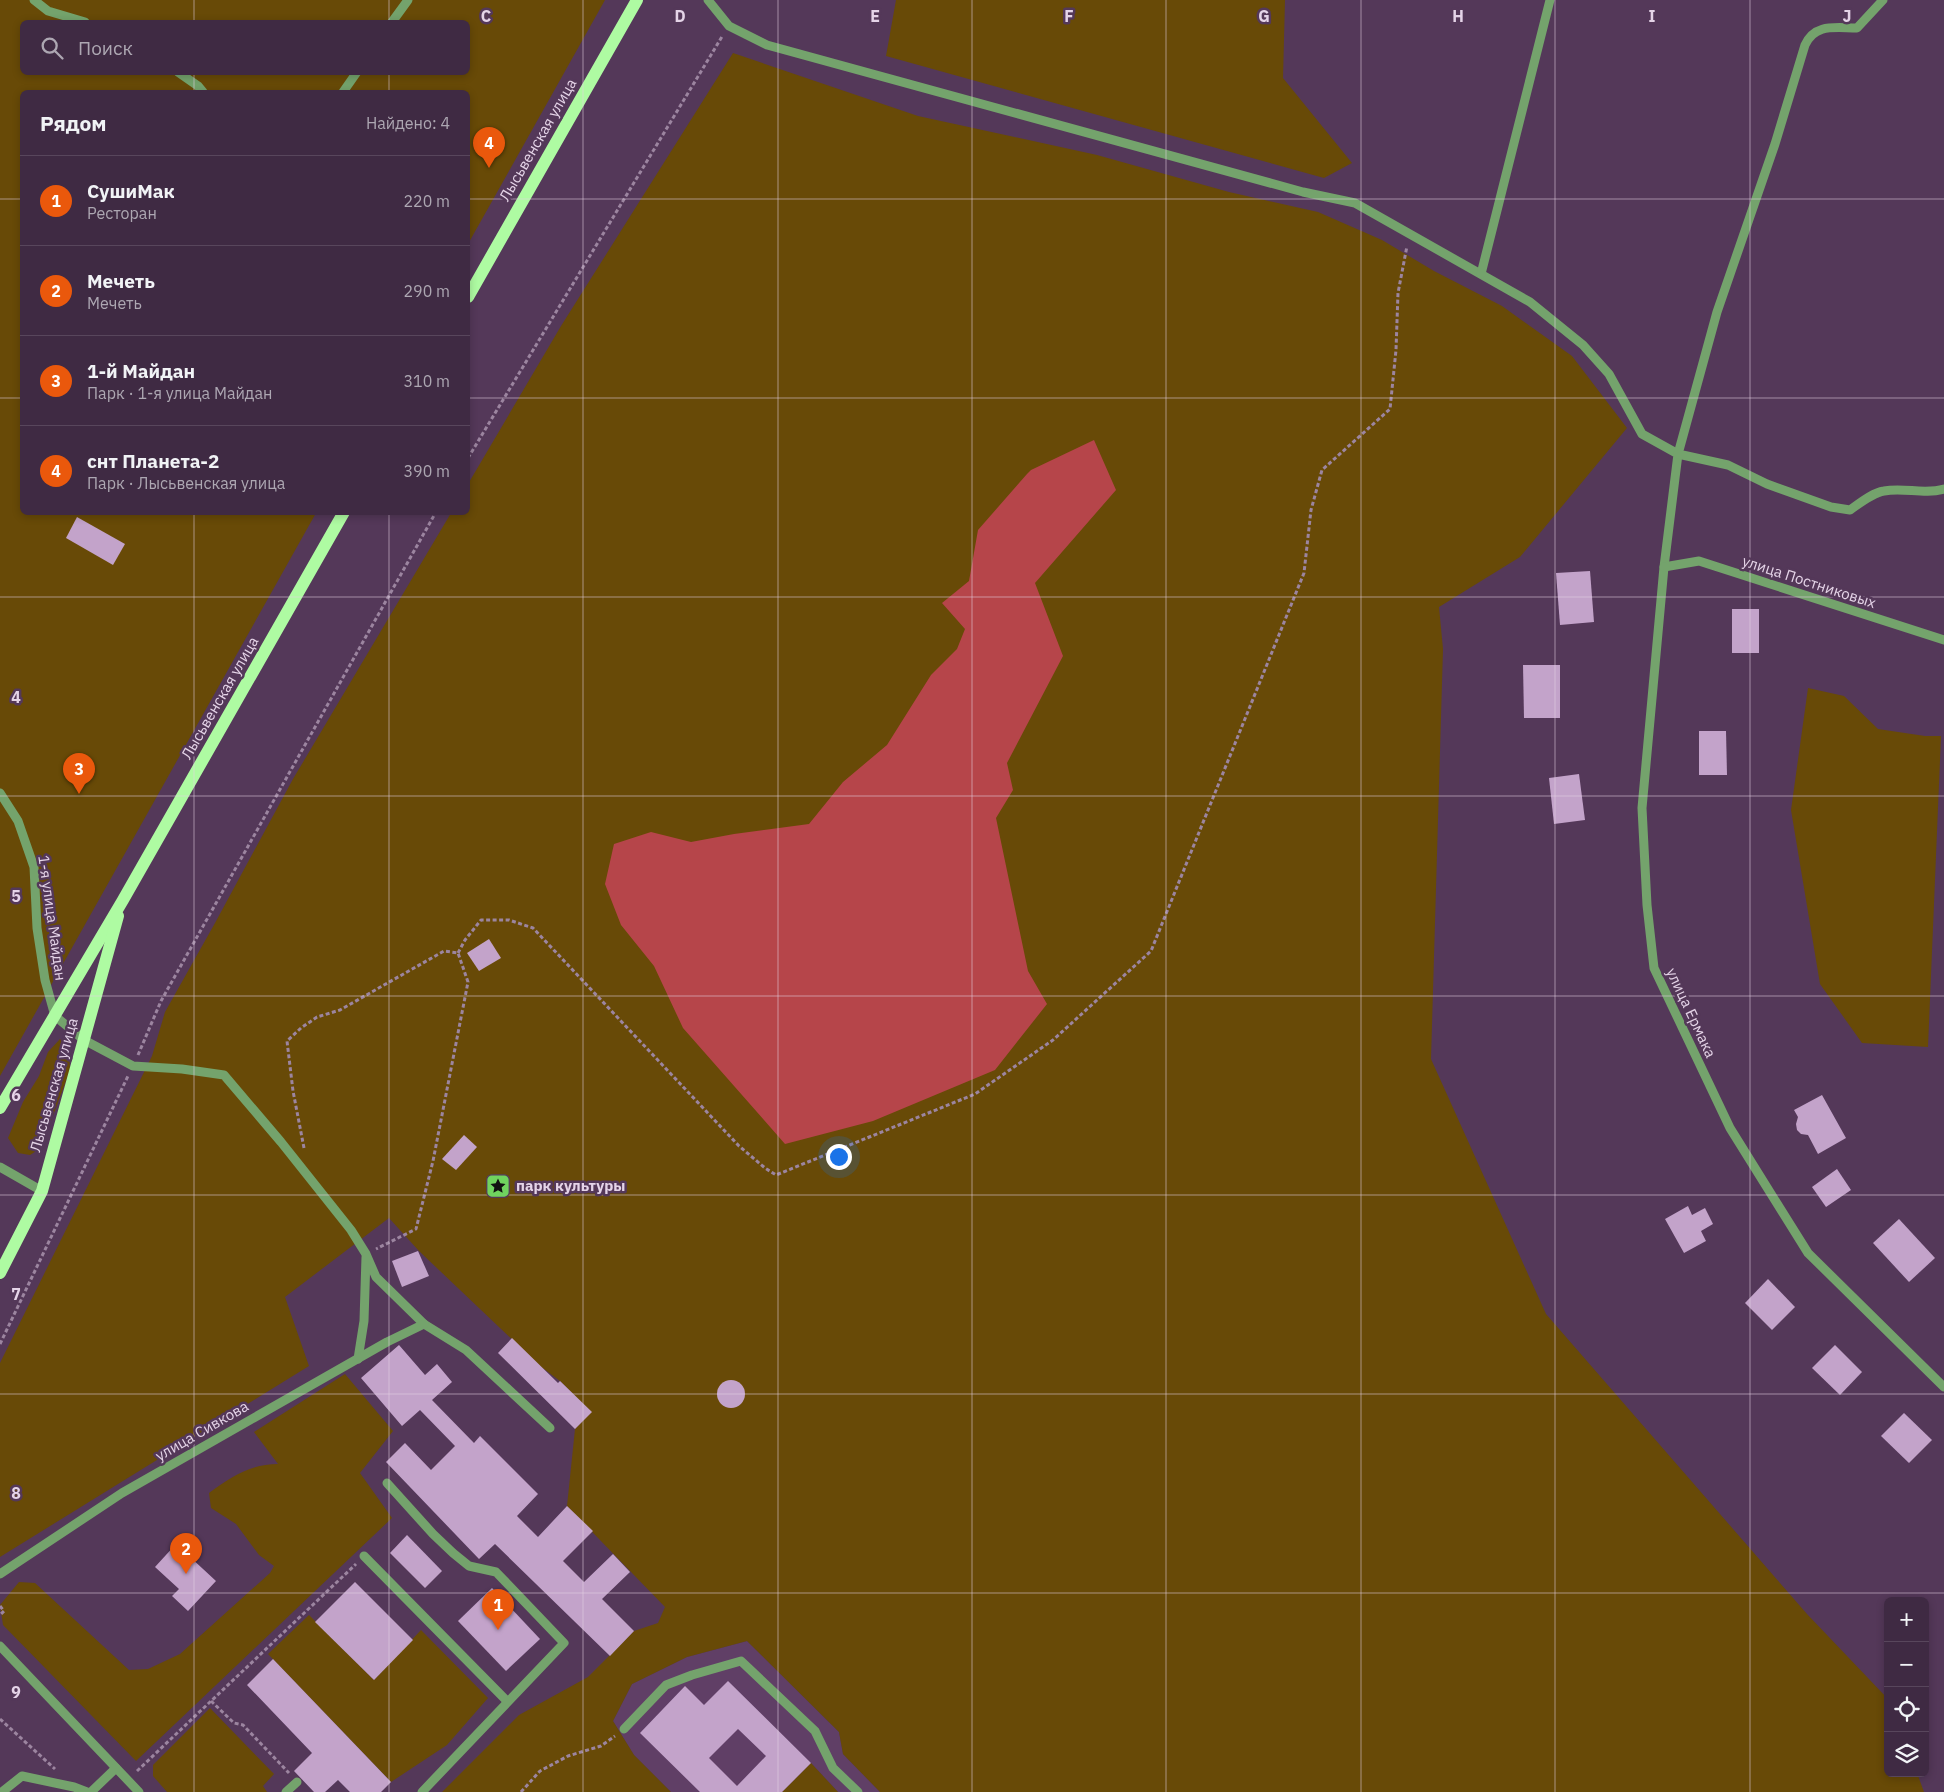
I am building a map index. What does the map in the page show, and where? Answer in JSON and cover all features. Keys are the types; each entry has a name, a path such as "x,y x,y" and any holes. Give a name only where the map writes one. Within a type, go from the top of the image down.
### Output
{"main road":[{"name":"Лысьвенская улица","path":"470,293 637,0"},
{"name":"Лысьвенская улица","path":"0,1108 123,900 342,515"},
{"name":"Лысьвенская улица","path":"0,1273 42,1191 123,900"}],"street":[{"path":"34,0 48,11 78,20"},
{"path":"393,20 408,0"},
{"path":"708,0 728,26 767,45 1304,192 1355,203 1530,302 1583,346 1608,374 1642,434 1678,454 1728,465 1767,484 1831,507 1850,510 1882,491 1934,492 1944,489"},
{"path":"1481,274 1550,0"},
{"name":"улица Ермака","path":"1883,0 1857,28 1817,29 1810,35 1805,45 1774,144 1717,312 1678,454 1664,567 1642,808 1647,905 1654,968 1730,1128 1808,1253 1944,1387"},
{"path":"182,75 201,90"},
{"path":"344,90 355,75"},
{"name":"улица Постниковых","path":"1664,567 1699,561 1944,640"},
{"name":"1-я улица Майдан","path":"0,794 18,820 34,867 37,928 45,980 55,1016"},
{"path":"55,1016 84,1040 133,1066 182,1069 224,1075 281,1142 351,1230 366,1254 376,1277 424,1324 466,1350 550,1428"},
{"path":"0,1167 42,1191"},
{"path":"358,1359 364,1322 366,1254"},
{"name":"улица Сивкова","path":"0,1574 122,1492 424,1324"},
{"path":"387,1483 433,1534 453,1553 469,1566 496,1572 564,1642 506,1701 422,1792"},
{"path":"364,1556 506,1701"},
{"path":"0,1646 139,1792"},
{"path":"624,1730 666,1685 692,1675 741,1661 815,1731 833,1768 858,1792"},
{"path":"2,1792 22,1776 89,1792 116,1768"},
{"path":"286,1792 297,1782"}],"path":[{"path":"470,455 728,26"},
{"path":"366,1254 416,1229 433,1160 468,982 458,953 465,940 481,920 508,920 533,928 739,1146 776,1175 974,1094 1053,1040 1151,951 1304,573 1311,510 1322,470 1390,409 1396,350 1398,293 1409,234"},
{"path":"0,1344 133,1066 160,1001 434,515"},
{"path":"304,1149 286,1041 317,1017 340,1010 444,950 458,953"},
{"path":"128,1780 364,1556"},
{"path":"0,1606 4,1611 0,1614"},
{"path":"211,1701 234,1723 243,1726 297,1782"},
{"path":"0,1719 74,1787"},
{"path":"521,1792 540,1771 568,1756 601,1746 624,1730"}],"shaded area":[{"path":"0,0 605,0 470,240 470,90 20,90 20,515 315,515 0,1076"},
{"path":"896,0 1285,0 1283,78 1352,163 1324,178 886,56"},
{"path":"733,53 918,116 1097,155 1229,192 1318,212 1382,240 1434,271 1502,306 1572,356 1627,428 1520,557 1439,607 1443,649 1431,1059 1546,1314 1807,1614 1884,1695 1884,1777 1918,1777 1924,1792 880,1792 843,1754 839,1732 747,1641 687,1657 632,1684 613,1721 634,1755 671,1792 442,1792 519,1715 588,1677 634,1631 658,1623 665,1607 567,1506 575,1429 591,1412 419,1251 389,1218 285,1297 309,1366 0,1557 0,1363 152,1056 165,1012 293,779 450,515 470,515 470,481 561,326"},
{"path":"1094,440 1116,490 1035,583 1063,656 1007,763 1013,790 996,818 1028,971 1047,1004 995,1070 873,1121 785,1144 683,1028 654,966 621,925 605,884 614,844 651,832 691,842 809,824 843,782 887,745 931,675 957,649 965,629 942,603 969,581 978,530 1031,470"},
{"path":"1808,688 1844,696 1878,729 1925,736 1941,736 1928,1047 1862,1043 1820,984 1791,810"},
{"path":"60,1039 69,1051 70,1070 41,1148 30,1155 18,1153 8,1138 23,1102 39,1076 48,1052"},
{"path":"345,1374 393,1431 360,1473 392,1518 136,1761 3,1625 0,1605 19,1582 35,1583 129,1670 148,1669 180,1654 270,1573 274,1566 259,1555 236,1524 211,1508 209,1493 241,1472 258,1466 278,1464 254,1432"},
{"path":"309,1615 374,1680 421,1630 488,1698 447,1745 391,1782 268,1654"},
{"path":"747,1641 839,1732 843,1754 880,1792 838,1792 811,1763 782,1792 671,1792 634,1755 613,1721 632,1684 687,1657"},
{"path":"210,1708 274,1774 263,1786 267,1792 167,1792 153,1776 153,1765"},
{"path":"811,1763 838,1792 782,1792"}],"building":[{"path":"77,517 125,544 113,565 66,538"},
{"path":"1590,571 1594,622 1560,625 1556,573"},
{"path":"1732,609 1759,609 1759,653 1732,653"},
{"path":"1523,665 1560,665 1560,718 1524,718"},
{"path":"1699,731 1726,731 1727,775 1699,775"},
{"path":"1579,774 1585,820 1554,824 1549,778"},
{"path":"489,939 501,958 479,971 467,953"},
{"path":"1822,1095 1846,1138 1818,1154 1808,1135 1801,1134 1797,1130 1798,1117 1794,1110"},
{"path":"464,1135 477,1147 456,1170 442,1159"},
{"path":"1837,1169 1851,1190 1826,1207 1812,1187"},
{"path":"1688,1206 1692,1215 1705,1208 1713,1224 1701,1231 1706,1241 1684,1253 1665,1219"},
{"path":"1899,1219 1935,1258 1909,1282 1873,1243"},
{"path":"418,1251 429,1276 402,1287 392,1261"},
{"path":"1768,1279 1795,1307 1772,1330 1745,1303"},
{"path":"512,1338 558,1383 560,1381 592,1412 575,1429 498,1353"},
{"path":"399,1345 425,1375 437,1364 452,1382 432,1400 474,1443 480,1436 538,1494 517,1516 538,1537 567,1506 593,1531 563,1561 584,1582 613,1554 630,1572 602,1599 634,1631 610,1656 495,1544 479,1559 386,1462 405,1443 431,1470 455,1446 420,1410 402,1426 361,1378"},
{"path":"1835,1345 1862,1372 1840,1395 1812,1368"},
{"path":"731,1380 741,1384 745,1394 741,1404 731,1408 721,1404 717,1394 721,1384"},
{"path":"1904,1413 1932,1440 1909,1463 1881,1436"},
{"path":"407,1535 442,1571 425,1588 390,1553"},
{"path":"176,1544 216,1581 188,1611 172,1596 179,1589 155,1567"},
{"path":"355,1582 413,1640 374,1680 315,1622"},
{"path":"492,1588 540,1639 506,1671 458,1621"},
{"path":"273,1659 391,1782 381,1792 350,1792 338,1780 325,1792 314,1792 294,1771 312,1753 247,1685"},
{"path":"728,1681 811,1763 782,1792 700,1792 640,1733 685,1686 704,1705","holes":["738,1729 766,1756 737,1786 709,1758"]}],"place":[{"name":"снт Планета-2","path":"489,168"},
{"name":"1-й Майдан","path":"79,794"},
{"name":"парк культуры","path":"498,1186"},
{"name":"Мечеть","path":"186,1574"},
{"name":"СушиМак","path":"498,1630"}]}
